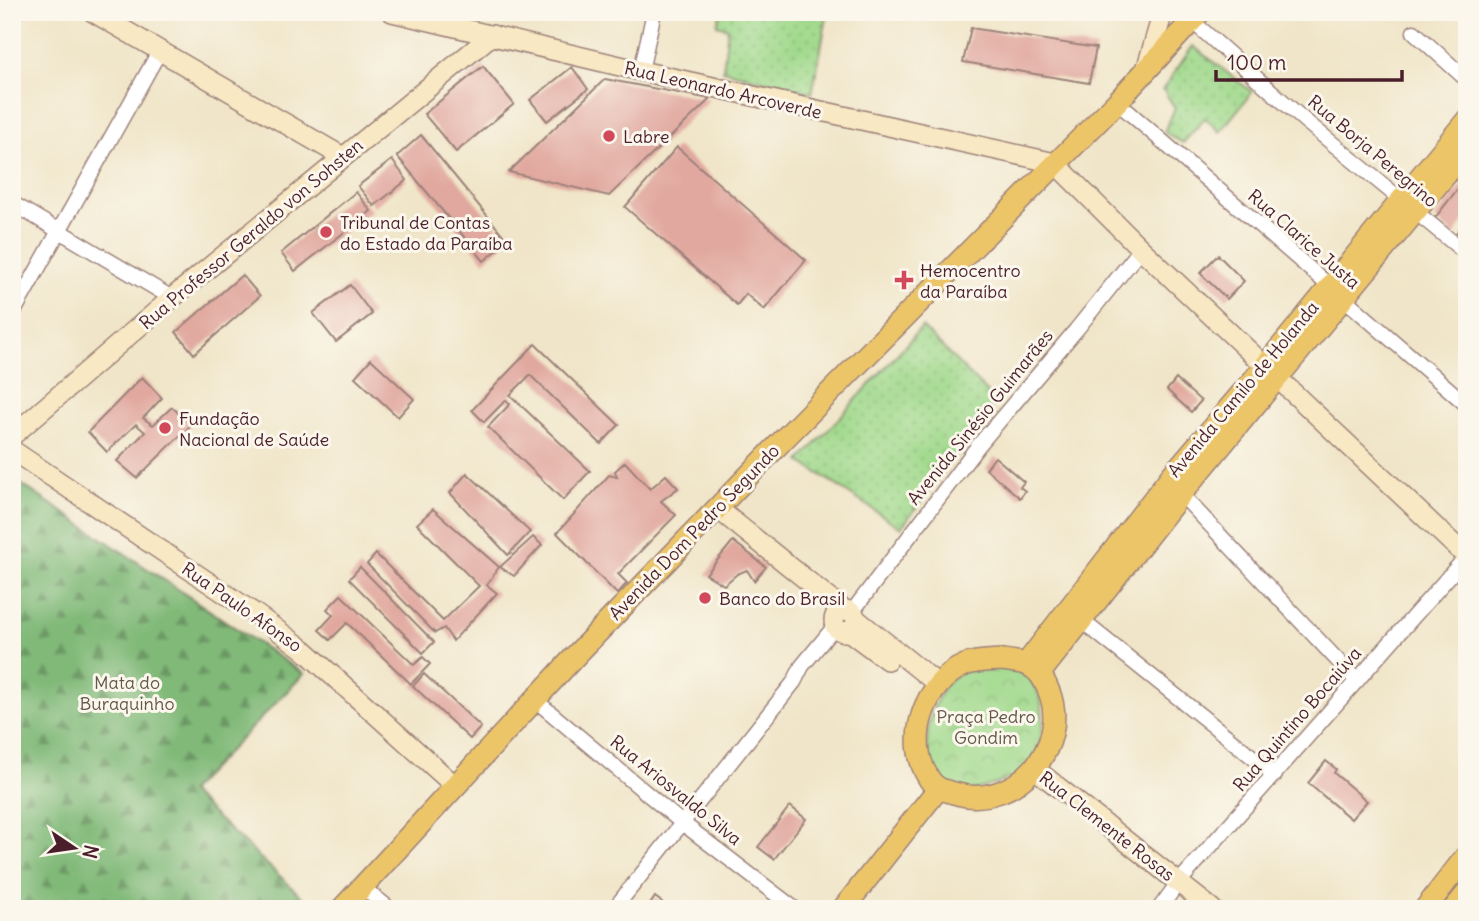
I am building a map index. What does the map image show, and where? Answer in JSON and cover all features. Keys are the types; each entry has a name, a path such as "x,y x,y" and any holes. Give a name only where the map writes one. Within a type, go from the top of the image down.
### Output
{"main road":[{"name":"Avenida Dom Pedro Segundo","path":"342,909 534,699 1055,163 1117,103 1193,15"},
{"name":"Avenida Camilo de Holanda","path":"1033,669 1081,620 1181,494 1272,371 1408,205 1467,120"},
{"name":"Avenida Camilo de Holanda","path":"1408,205 1467,149"},
{"name":"Avenida Camilo de Holanda","path":"1033,669 1172,475 1272,371"},
{"path":"1002,660 1033,669 1052,699 1053,723 1048,748 1035,769 1014,786 988,797 964,797 938,789 923,767 917,740 922,715 935,690 951,673 976,662 1002,660"},
{"path":"844,909 938,789"},
{"path":"1425,909 1467,855"},
{"path":"1454,909 1467,893"}],"street":[{"path":"12,18 15,12"},
{"path":"641,71 654,12"},
{"path":"1146,70 1163,12"},
{"path":"95,13 343,157"},
{"name":"Rua Leonardo Arcoverde","path":"404,14 641,71 1055,163"},
{"name":"Rua Borja Peregrino","path":"1193,15 1304,120 1467,254"},
{"path":"1414,32 1467,80"},
{"name":"Rua Professor Geraldo von Sohsten","path":"12,436 172,298 492,35"},
{"path":"12,315 159,52"},
{"name":"Rua Clarice Justa","path":"1117,103 1467,405"},
{"path":"1055,163 1141,249 1466,557"},
{"path":"12,203 172,298"},
{"name":"Avenida Sinésio Guimarães","path":"614,909 794,682 802,666 845,621 978,446 1141,249"},
{"name":"Rua Paulo Afonso","path":"12,450 303,649 454,785"},
{"path":"1181,494 1357,681"},
{"path":"714,512 845,621 935,690"},
{"name":"Rua Quintino Bocaiúva","path":"1158,909 1466,557"},
{"path":"1081,620 1275,775"},
{"name":"Rua Ariosvaldo Silva","path":"534,699 681,822 795,909"},
{"name":"Rua Clemente Rosas","path":"1035,769 1212,909"},
{"path":"362,887 390,909"}],"green space":[{"path":"721,12 828,12 812,93 723,70 728,28 717,25"},
{"path":"1193,46 1252,92 1220,132 1205,118 1183,143 1164,132 1175,108 1163,89"},
{"path":"922,327 996,401 901,528 800,461"},
{"name":"Mata do Buraquinho","path":"12,478 304,674 189,792 313,907 312,909 12,909"},
{"name":"Praça Pedro Gondim","path":"977,665 1015,669 1031,680 1038,693 1043,723 1036,754 1028,766 1012,778 965,793 943,781 933,769 927,742 928,728 937,699 944,687 952,678"}],"building":[{"path":"971,28 1096,48 1089,83 963,62"},
{"path":"483,66 514,104 456,152 424,114"},
{"path":"572,67 588,89 547,121 530,100"},
{"name":"Labre","path":"605,79 710,99 609,196 509,172"},
{"path":"421,135 508,241 484,261 397,156"},
{"path":"677,147 806,260 764,310 746,294 737,305 625,207"},
{"path":"392,160 407,180 374,206 358,186"},
{"path":"1467,177 1467,218 1454,236 1435,218"},
{"name":"Tribunal de Contas do Estado da Paraíba","path":"356,192 371,211 295,271 281,253"},
{"path":"1218,255 1244,281 1227,299 1200,273"},
{"path":"242,275 260,296 194,354 176,332"},
{"path":"350,285 372,314 336,342 313,313"},
{"path":"535,344 619,425 601,444 530,375 510,395 590,471 563,500 488,427 510,404 506,400 484,422 472,410"},
{"path":"371,359 414,399 398,417 355,377"},
{"name":"Fundação Nacional de Saúde","path":"142,377 162,398 143,418 153,425 172,407 191,425 137,478 117,461 145,432 136,424 107,452 88,432"},
{"path":"1176,379 1201,401 1191,412 1167,390"},
{"path":"995,457 1024,482 1020,487 1025,491 1020,498 986,469"},
{"path":"625,462 650,489 666,475 678,488 661,501 676,515 618,574 627,583 617,594 557,533 609,475 617,477 615,471"},
{"path":"467,473 530,532 508,555 450,493"},
{"path":"433,509 499,567 487,585 497,593 453,641 444,628 435,633 367,564 376,554 443,621 479,586 417,524"},
{"path":"533,537 542,545 514,576 500,567"},
{"path":"733,541 766,567 754,581 747,570 737,574 724,585 706,574"},
{"path":"360,567 434,642 423,653 349,579"},
{"path":"341,595 414,665 423,657 430,664 411,684 347,623 330,640 319,630 333,615 327,609"},
{"path":"424,674 481,727 470,739 413,686"},
{"path":"1326,761 1336,769 1334,773 1367,801 1351,819 1308,783"},
{"path":"790,806 806,819 774,859 758,847"},
{"path":"655,897 671,909 647,909"}],"place":[{"name":"Labre","path":"609,136"},
{"name":"Tribunal de Contas do Estado da Paraíba","path":"326,232"},
{"name":"Hemocentro da Paraíba","path":"904,280"},
{"name":"Fundação Nacional de Saúde","path":"165,428"},
{"name":"Banco do Brasil","path":"705,598"}]}
